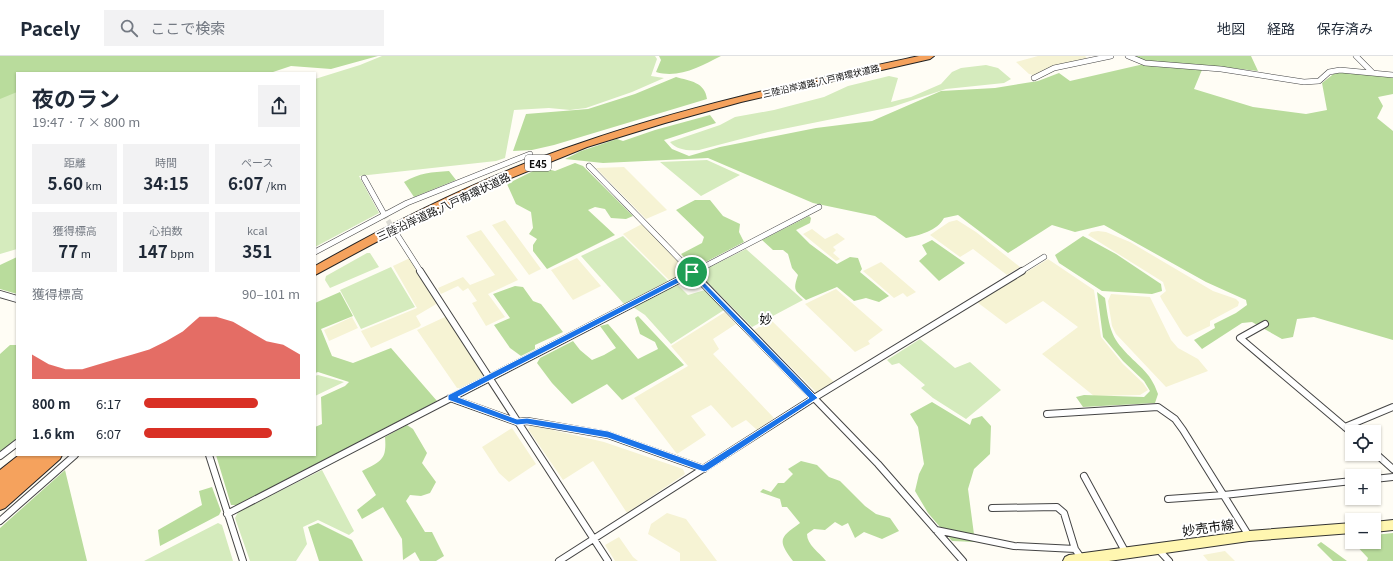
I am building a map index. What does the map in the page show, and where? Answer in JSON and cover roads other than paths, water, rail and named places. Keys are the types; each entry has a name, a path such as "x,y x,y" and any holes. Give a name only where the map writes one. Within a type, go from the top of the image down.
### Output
{"highway":[{"name":"三陸沿岸道路;八戸南環状道路","path":"316,261 371,231 439,198 548,153 662,117 930,56"},
{"name":"三陸沿岸道路;八戸南環状道路","path":"316,270 351,250 434,209 551,158 623,132 734,101"},
{"path":"0,478 29,456"},
{"path":"0,490 42,456"},
{"path":"0,503 54,456"}],"main road":[{"path":"1381,526 1393,525"},
{"name":"妙売市線","path":"1069,561 1249,536 1345,529"}],"street":[{"path":"1034,78 1054,68 1111,56"},
{"path":"1128,56 1145,63 1158,65 1221,69 1304,82 1319,81 1329,72 1334,71 1373,72 1393,75"},
{"path":"1356,56 1373,72"},
{"path":"316,251 384,214 458,181 530,154"},
{"path":"589,166 878,464 963,561"},
{"path":"364,178 384,214"},
{"path":"227,514 819,207"},
{"path":"396,233 608,561"},
{"path":"559,561 814,398 1044,257"},
{"path":"0,294 16,299"},
{"path":"1265,324 1240,338 1345,426"},
{"path":"450,398 517,422 527,421 608,435 704,469"},
{"path":"1047,414 1158,407 1175,419 1183,430 1249,536"},
{"path":"1348,425 1393,407"},
{"path":"0,456 16,444"},
{"path":"0,521 74,456"},
{"path":"209,456 243,561"},
{"path":"1381,458 1393,469"},
{"path":"1084,476 1089,488 1126,553"},
{"path":"1381,478 1393,477"},
{"path":"1168,499 1224,495 1345,482"},
{"path":"992,508 1057,508 1064,513 1075,549 1082,559"},
{"path":"936,530 1014,546 1075,549"},
{"path":"1157,548 1169,561"}],"tunnel":[{"path":"384,214 395,232"}],"district":[{"name":"妙","path":"766,318"}]}
